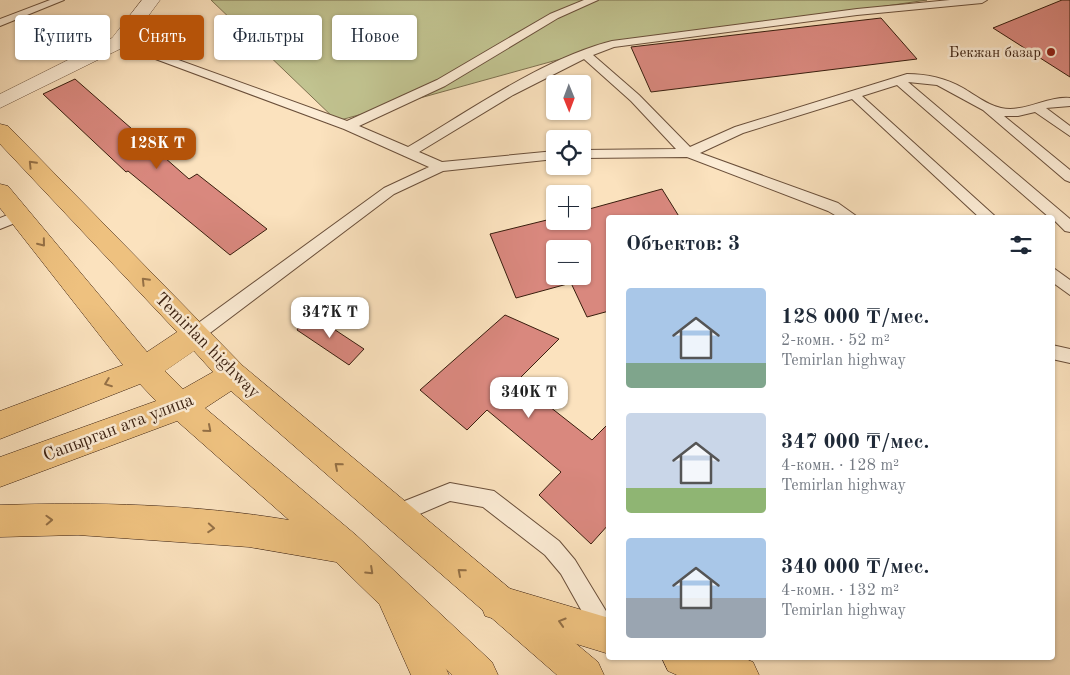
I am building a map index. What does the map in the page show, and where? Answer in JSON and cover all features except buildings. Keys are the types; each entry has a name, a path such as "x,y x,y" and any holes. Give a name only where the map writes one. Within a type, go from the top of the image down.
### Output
{"main road":[{"name":"Temirlan highway","path":"0,131 196,334 233,375 498,604 585,675"},
{"path":"0,192 10,220 144,370 181,406 344,547 479,675"},
{"path":"0,425 144,370 196,334"},
{"name":"Сапырган ата улица","path":"0,472 181,406 233,375"},
{"path":"0,521 78,519 239,530 344,547"},
{"path":"392,592 430,675"},
{"path":"498,604 606,635"},
{"path":"688,660 740,675"}],"street":[{"path":"0,102 119,42 151,0"}],"lane":[{"path":"0,23 59,0"},
{"path":"348,126 441,83 554,16 593,0"},
{"path":"410,152 522,85 584,53 612,44 857,12 982,0"},
{"path":"119,42 348,126 441,167"},
{"path":"584,53 635,98 688,153"},
{"path":"688,153 739,130 899,80 924,78 942,82 987,109 1070,177"},
{"path":"899,80 1070,227"},
{"path":"853,94 987,215"},
{"path":"987,109 1010,113 1038,108 1063,100 1070,102"},
{"path":"1038,108 1070,132"},
{"path":"591,154 688,153 833,207 847,215"},
{"path":"196,334 389,191 441,167 546,156"},
{"path":"1055,276 1070,289"},
{"path":"1055,353 1070,356"},
{"path":"394,514 450,492 487,498 552,548 568,566 606,631"}],"green space":[{"path":"211,0 927,0 604,47 337,121 273,60 322,60 322,15 227,15"}],"place":[{"name":"Бекжан базар","path":"1051,52"}]}
